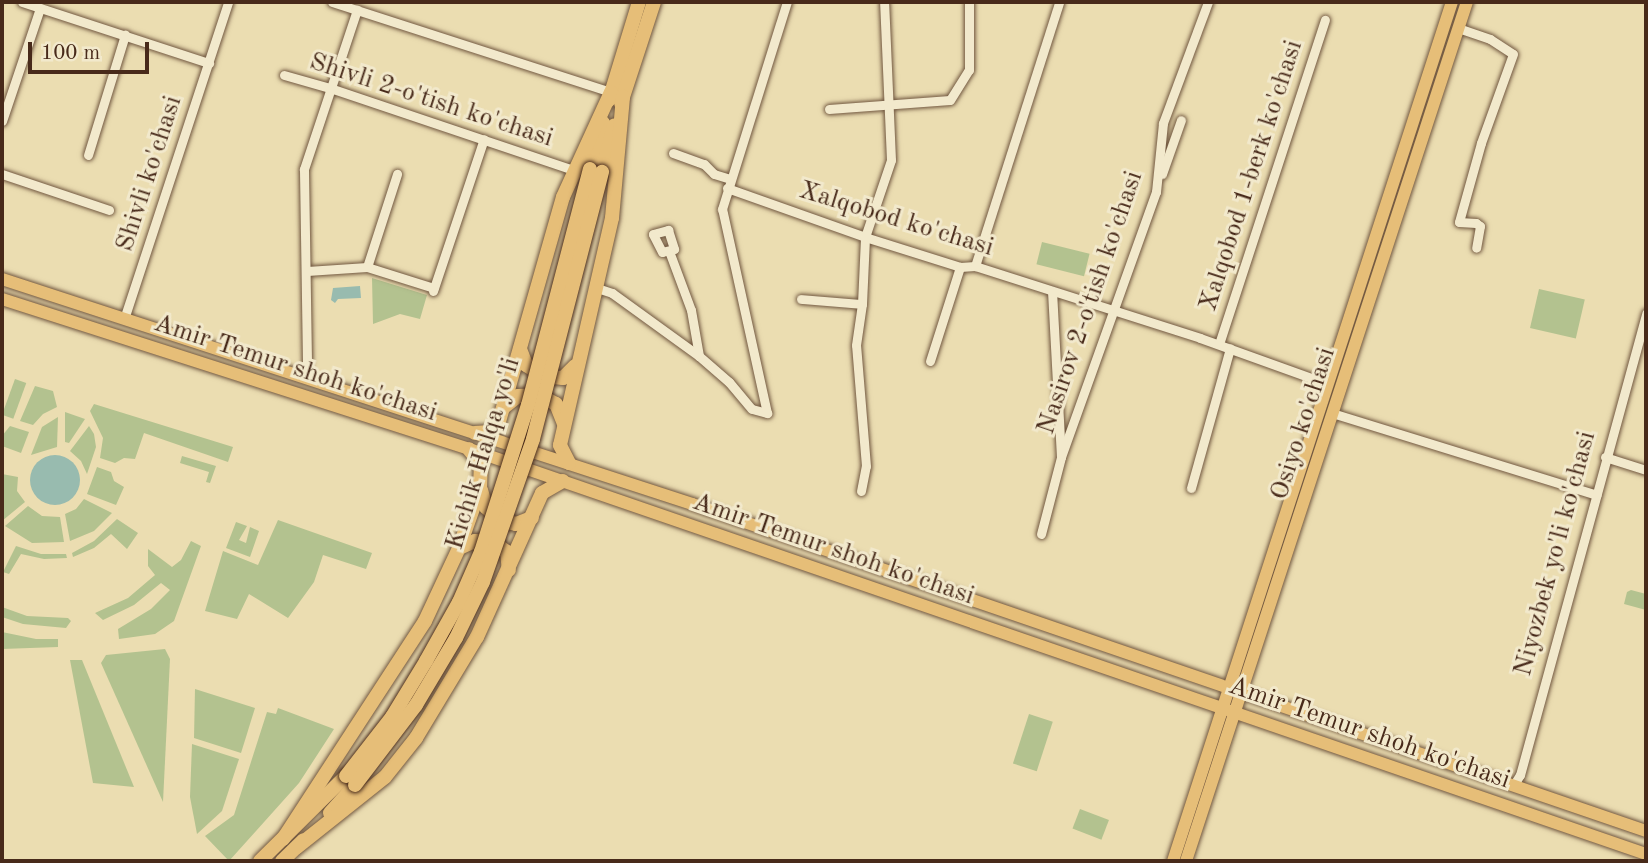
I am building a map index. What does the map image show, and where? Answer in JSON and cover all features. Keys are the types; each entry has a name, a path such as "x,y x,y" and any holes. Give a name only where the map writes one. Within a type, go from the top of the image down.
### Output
{"highway":[{"name":"Kichik Halqa yo'li","path":"282,861 297,847 416,705 456,638 483,582 533,439 639,2"},
{"name":"Kichik Halqa yo'li","path":"617,94 654,2"},
{"path":"474,433 493,430 503,408 569,169 617,94"},
{"path":"569,463 561,450 564,425 613,213 617,94"},
{"path":"520,349 527,365 543,376 563,378 576,365"},
{"path":"503,408 518,396 539,395 556,404 564,425"},
{"path":"469,449 481,464 481,489 486,508 499,520 516,524 532,518"},
{"path":"297,847 362,797 396,765 457,675 509,571 546,488 563,481"},
{"path":"284,839 425,621 459,548 481,489"},
{"path":"459,548 475,541 493,542 507,552 509,571"},
{"name":"Kichik Halqa yo'li","path":"260,861 350,781"}],"main road":[{"name":"Osiyo ko'chasi","path":"1234,691 1328,384 1452,2"},
{"name":"Osiyo ko'chasi","path":"1173,861 1332,413 1466,2"},
{"name":"Amir Temur shoh ko'chasi","path":"2,279 569,463 1646,831"},
{"name":"Amir Temur shoh ko'chasi","path":"2,299 469,449 1646,854"},
{"path":"169,352 174,335"},
{"path":"740,541 745,523"},
{"path":"1060,652 1066,644 1064,632"},
{"name":"Osiyo ko'chasi","path":"1186,861 1228,709"},
{"name":"Niyozbek yo'li ko'chasi","path":"1505,805 1513,786"}],"street":[{"path":"22,2 209,63"},
{"name":"Shivli ko'chasi","path":"124,319 228,2"},
{"path":"332,2 617,94"},
{"path":"597,288 612,293 699,356 729,382 752,409 764,414 769,410 722,209 787,2"},
{"path":"861,491 866,466 856,345 862,304 866,237 891,160 891,104 884,2"},
{"path":"829,109 951,98 969,71 970,2"},
{"path":"975,266 1059,2"},
{"name":"Nasirov 2-o'tish ko'chasi","path":"1061,457 1156,192 1163,123 1208,2"},
{"path":"2,121 40,8"},
{"path":"304,377 307,362 307,271 304,169 357,10"},
{"name":"Xalqobod 1-berk ko'chasi","path":"1219,344 1325,20"},
{"path":"1458,28 1490,39 1513,54 1481,143 1460,222 1479,224 1476,248"},
{"path":"88,155 125,36"},
{"name":"Shivli 2-o'tish ko'chasi","path":"284,75 569,169"},
{"path":"1156,192 1181,120"},
{"path":"307,271 367,267 433,290 484,139"},
{"name":"Xalqobod ko'chasi","path":"673,153 704,164 729,184 866,237 960,267 975,266 1113,309 1328,384"},
{"path":"2,174 109,211"},
{"path":"367,267 397,174"},
{"path":"670,251 691,310 699,356"},
{"path":"930,360 960,267"},
{"path":"1041,534 1061,457 1052,291"},
{"path":"801,299 862,304"},
{"name":"Niyozbek yo'li ko'chasi","path":"1513,786 1520,775 1598,495 1605,457 1644,330 1646,313"},
{"path":"1191,488 1230,348"},
{"path":"1332,413 1598,495"},
{"path":"1605,457 1646,470"}],"green space":[{"path":"1042,242 1090,254 1084,276 1036,264"},
{"path":"372,278 427,295 420,319 400,314 373,324"},
{"path":"1539,289 1585,300 1576,339 1530,328"},
{"path":"15,379 26,383 13,419 2,415"},
{"path":"35,386 53,391 57,407 43,414 33,425 20,421"},
{"path":"94,404 233,447 228,462 144,433 135,459 124,458 115,463 100,458 103,438 90,411"},
{"path":"65,412 85,419 69,443 65,442"},
{"path":"58,417 57,447 31,455 42,427"},
{"path":"10,426 29,432 21,453 2,446 2,436"},
{"path":"89,426 94,434 96,447 87,474 81,461 70,451"},
{"path":"182,456 216,466 210,483 206,482 209,472 180,463"},
{"path":"97,467 111,472 114,481 124,487 116,505 87,494"},
{"path":"2,474 18,477 17,491 25,502 2,521"},
{"path":"84,499 112,513 94,531 70,541 65,514 76,509"},
{"path":"28,506 42,516 60,517 64,542 32,543 5,526"},
{"path":"117,519 138,533 127,549 111,534 94,548 73,557 72,553 94,541"},
{"path":"278,520 372,553 366,569 323,555 314,582 288,618 249,594 237,619 205,611 223,551 258,565"},
{"path":"236,522 247,526 239,540 246,543 250,527 259,531 250,557 226,548"},
{"path":"191,541 201,546 174,621 155,634 119,639 118,629 151,609 170,590 161,583 134,605 103,620 95,613 128,598 155,575 148,566 148,549 172,567 181,560"},
{"path":"16,546 41,554 66,554 67,558 44,559 21,554 9,574 3,572"},
{"path":"1631,590 1646,594 1646,610 1624,604 1627,592"},
{"path":"2,607 27,616 68,618 71,621 66,628 23,624 2,617"},
{"path":"2,632 36,639 58,639 58,647 2,649"},
{"path":"165,649 170,659 163,802 101,663 106,655"},
{"path":"70,660 82,660 134,787 93,783"},
{"path":"195,689 255,708 241,753 194,738"},
{"path":"278,708 334,729 299,783 229,861 205,836 234,815 267,712 276,714"},
{"path":"1029,714 1053,722 1037,771 1013,763"},
{"path":"192,744 239,759 222,811 197,834 190,797"},
{"path":"1080,809 1109,820 1101,840 1072,829"}],"water":[{"path":"360,286 361,298 338,299 335,303 331,300 333,288"},
{"path":"55,455 72,463 80,480 72,497 55,505 38,497 30,480 38,463"}]}
